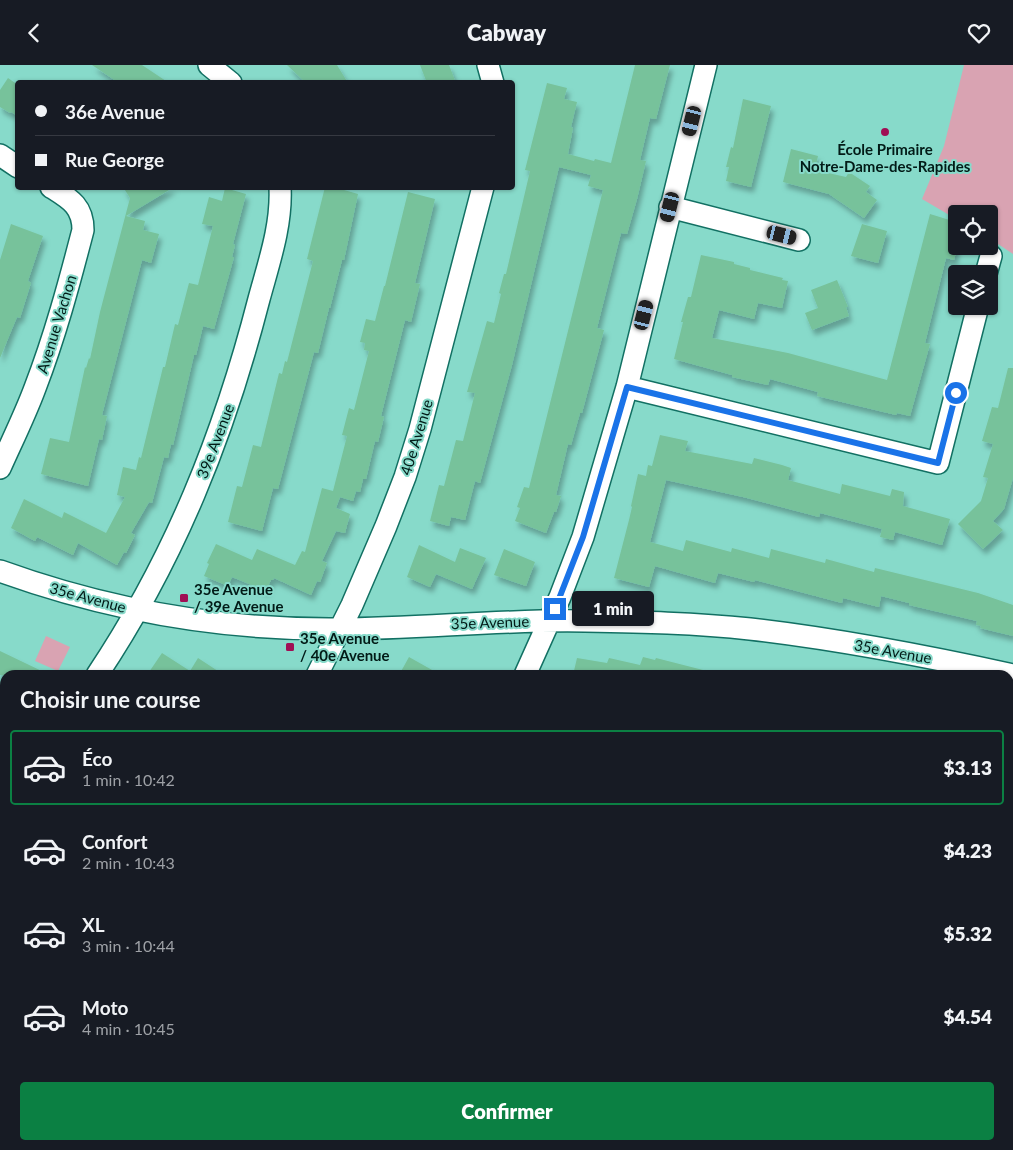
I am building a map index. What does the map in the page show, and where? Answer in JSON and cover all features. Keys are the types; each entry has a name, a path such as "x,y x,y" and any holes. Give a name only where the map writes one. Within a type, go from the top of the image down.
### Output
{"street":[{"path":"209,65 226,80"},
{"path":"488,65 492,80"},
{"path":"527,670 550,621 583,537 627,387 706,65"},
{"path":"0,155 15,165"},
{"name":"Avenue Vachon","path":"0,468 45,362 83,231 83,221 74,203 55,190"},
{"name":"39e Avenue","path":"100,670 127,629 168,553 193,500 228,410 276,235 280,211 280,190"},
{"name":"40e Avenue","path":"320,670 341,629 375,553 407,469 420,429 482,190"},
{"path":"670,207 799,239"},
{"path":"627,387 938,463 976,315"},
{"name":"35e Avenue","path":"0,571 70,593 138,610 254,625 299,629 341,629 526,620 683,623 748,629 892,650 989,670"}],"shaded area":[{"path":"964,65 1013,65 1013,254 998,244 998,205 948,205 948,214 922,199 944,146"},
{"path":"46,636 70,647 58,670 35,661"}],"building":[{"path":"92,65 142,65 164,80 114,80"},
{"path":"287,65 337,65 346,80 303,80"},
{"path":"420,65 449,65 455,80 426,80"},
{"path":"635,65 670,65 656,119 650,118 640,160 646,161 637,199 627,234 621,233 597,328 604,330 582,413 580,413 571,445 568,444 556,495 561,496 556,512 554,512 546,533 515,521 520,508 517,507 524,487 529,488 603,190 588,186 591,175 559,167 512,365 480,483 475,481 465,520 451,517 449,526 430,521 439,485 444,486 456,440 463,441 475,393 467,392 487,321 494,323 501,294 499,293 504,274 506,274 530,171 525,170 547,83 567,88 564,99 577,102 571,127 573,128 568,154 594,161 595,159 611,163"},
{"path":"8,78 15,83 15,114 0,107 0,90"},
{"path":"743,99 771,106 751,187 726,181 729,167 726,167 731,147 733,148"},
{"path":"791,149 818,156 815,170 846,177 849,172 870,186 866,192 877,200 864,218 829,194 783,182"},
{"path":"125,190 169,190 126,216 145,221 143,230 159,234 151,263 142,260 102,415 107,416 102,440 99,439 88,486 41,474 50,438 69,442 85,367 90,359 100,312 130,198"},
{"path":"225,190 246,194 233,244 235,245 232,257 234,257 214,329 203,326 196,355 194,355 173,445 171,444 168,458 164,457 152,503 149,502 131,533 135,535 126,553 124,552 117,565 78,543 73,555 37,537 35,541 11,528 24,499 62,518 64,512 106,533 125,497 117,495 123,467 136,470 139,457 141,458 163,367 165,367 175,324 178,325 189,283 198,285 213,226 202,224 209,197 222,201"},
{"path":"324,190 344,190 358,194 344,260 342,260 318,353 314,352 278,489 273,488 262,531 228,522 237,486 242,487 253,445 261,447 279,373 282,374 285,361 287,362 313,261 307,259"},
{"path":"408,192 435,199 415,283 420,284 411,322 405,320 381,416 384,417 378,442 375,441 366,479 363,479 360,492 356,491 353,501 340,497 336,508 350,514 345,533 336,531 322,561 327,563 320,582 317,581 311,595 274,578 271,580 266,591 232,577 228,586 204,576 209,564 207,563 216,544 252,560 257,549 295,565 302,551 305,552 322,488 333,491 347,436 342,435 349,408 354,410 369,351 364,350 365,343 360,342 366,319 375,321"},
{"path":"930,214 948,220 948,255 955,255 954,260 946,258 925,343 930,344 910,416 897,413 896,415 817,396 818,392 770,379 768,385 732,377 732,375 674,359 683,322 681,322 688,297 691,297 701,255 734,262 734,264 750,268 750,270 788,281 782,308 758,303 754,319 719,310 712,338 788,353 887,380"},
{"path":"11,224 43,236 28,281 31,283 20,318 17,317 0,358 0,260"},
{"path":"862,224 887,231 878,263 851,256"},
{"path":"837,280 848,307 846,307 849,316 812,330 805,313 818,308 811,290"},
{"path":"1008,368 1013,368 1013,478 1004,509 993,521 1003,530 983,549 958,524 981,501 988,478 983,477 993,444 982,441 992,407 998,408"},
{"path":"660,435 688,441 685,451 752,464 754,458 782,465 791,468 788,480 840,494 842,484 890,496 892,489 904,492 903,506 950,519 942,545 895,532 893,540 880,537 882,529 820,513 819,517 743,497 666,480 650,542 683,551 686,540 731,552 732,548 769,558 771,549 825,563 826,559 874,572 875,568 978,593 1013,605 1013,636 980,628 981,626 976,625 977,621 909,605 909,603 881,596 879,607 843,598 842,603 755,580 754,582 718,573 715,583 655,566 649,587 614,578 632,507 638,474 646,476 648,465 652,466"},
{"path":"419,545 455,562 460,548 486,558 472,589 436,574 430,587 407,577"},
{"path":"504,549 535,562 526,586 494,575"},
{"path":"0,651 40,670 0,670"},
{"path":"162,653 188,670 150,670"},
{"path":"409,657 432,670 402,670"},
{"path":"643,657 655,660 656,658 703,670 574,670 577,658 607,663 609,658 640,665"},
{"path":"198,658 216,670 191,670"}],"place":[{"name":"École Primaire Notre-Dame-des-Rapides","path":"885,132"},
{"name":"35e Avenue / 39e Avenue","path":"184,598"},
{"name":"35e Avenue / 40e Avenue","path":"290,647"}],"route":[{"path":"555,609 583,537 627,387 938,463 956,393"}]}
